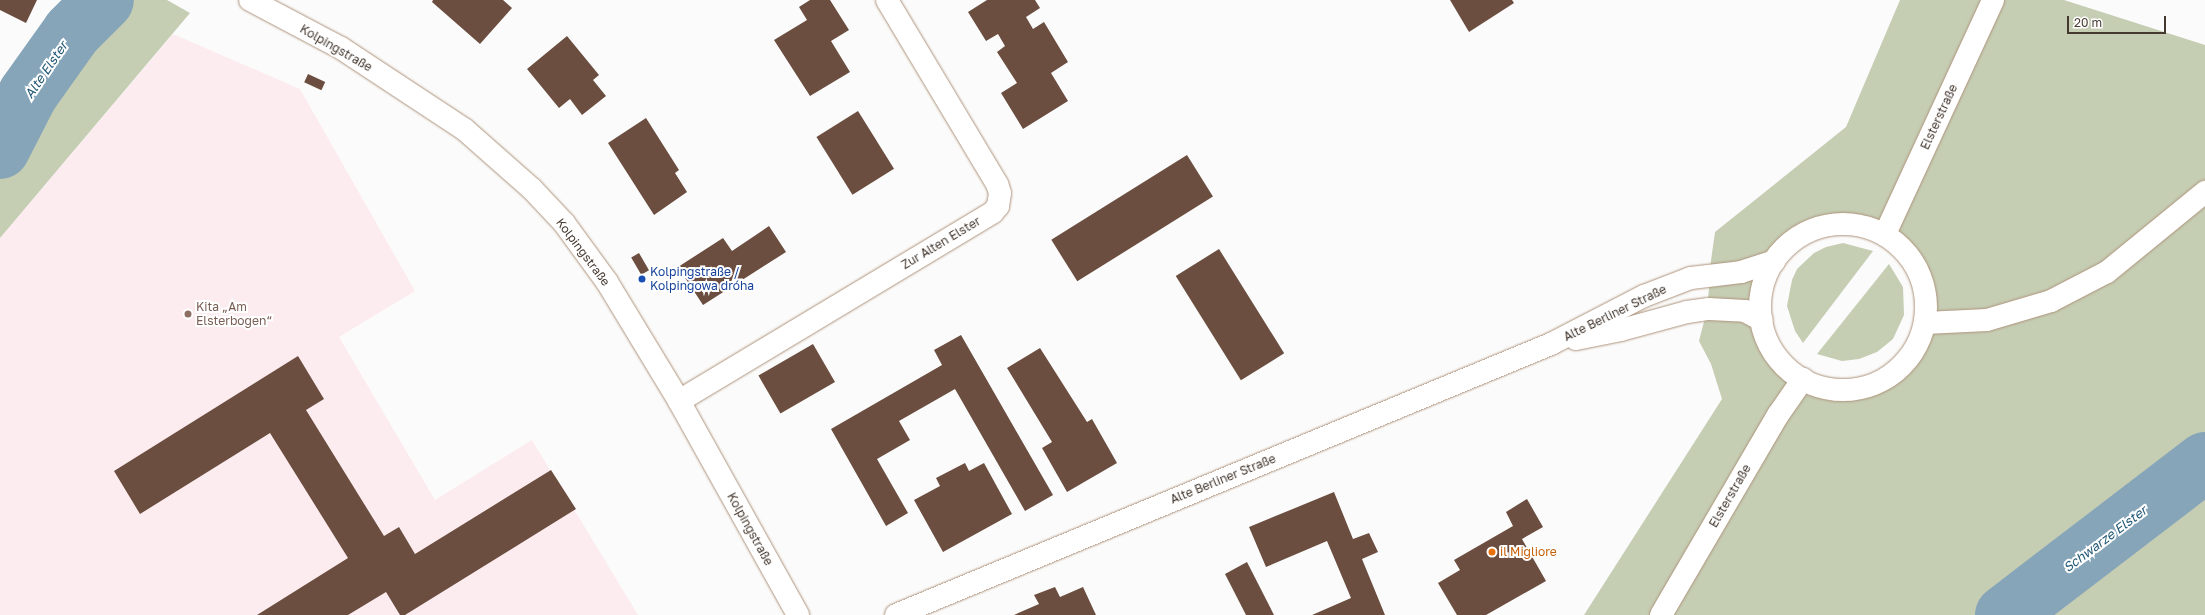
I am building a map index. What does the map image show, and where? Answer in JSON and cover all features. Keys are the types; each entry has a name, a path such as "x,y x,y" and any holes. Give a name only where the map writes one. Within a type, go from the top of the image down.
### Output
{"street":[{"name":"Kolpingstraße","path":"250,0 341,48 464,129 532,190 564,223 607,282 679,401 798,615"},
{"name":"Zur Alten Elster","path":"679,401 993,212 998,206 1000,193 994,179 888,0"},
{"name":"Elsterstraße","path":"1884,234 1993,0"},
{"path":"1925,323 1987,320 2052,301 2107,272 2205,192"},
{"path":"1836,223 1862,225 1884,234 1905,250 1919,272 1926,297 1925,323 1911,355 1899,368 1881,381 1853,389 1836,390 1803,379 1781,362 1767,339 1762,320 1763,286 1774,261 1790,242 1818,228 1836,223"},
{"name":"Alte Berliner Straße","path":"896,615 1551,344 1644,296 1691,278 1741,272 1774,261"},
{"name":"Alte Berliner Straße","path":"1551,344 1621,330 1687,312 1709,309 1745,312 1762,320"},
{"name":"Elsterstraße","path":"1661,615 1778,415 1803,379"}],"shaded area":[{"name":"Kita „Am Elsterbogen“","path":"173,34 300,89 415,291 339,337 435,500 532,440 638,615 0,615 0,238"}],"green space":[{"path":"114,0 167,0 190,13 0,238 0,149 28,94"},
{"path":"1900,0 1992,0 1885,233 1862,223 1836,221 1811,228 1788,241 1772,258 1709,275 1715,232 1846,127"},
{"path":"1995,0 2064,0 2205,45 2205,188 2106,271 2051,298 1926,321 1927,297 1920,271 1905,250 1887,234"},
{"path":"2205,196 2205,615 1663,615 1803,381 1836,390 1854,390 1870,386 1886,379 1900,368 1921,340 1925,324 2053,303"},
{"path":"1843,243 1873,251 1803,343 1795,331 1787,306 1792,280 1797,269 1814,253 1826,247"},
{"path":"1771,264 1761,286 1759,313 1766,340 1781,363 1801,379 1658,615 1584,615 1722,399 1711,364 1699,341 1707,310 1710,277"},
{"path":"1889,264 1903,287 1904,315 1893,339 1877,352 1859,359 1842,361 1817,354"}],"building":[{"path":"0,0 37,0 26,23 0,10"},
{"path":"433,0 503,0 512,8 480,44 432,2"},
{"path":"810,0 830,0 849,30 831,41 850,72 810,96 774,40 807,20 799,7"},
{"path":"987,0 1035,0 1040,8 1026,17 1033,29 1044,22 1068,62 1051,73 1068,101 1023,129 1001,93 1017,83 997,52 1005,46 998,34 986,41 968,12"},
{"path":"1450,0 1512,0 1514,3 1469,32"},
{"path":"567,36 599,75 593,80 606,96 582,115 570,99 559,108 527,69"},
{"path":"308,74 325,82 321,90 304,82"},
{"path":"858,111 894,169 852,195 816,137"},
{"path":"646,118 679,170 675,173 687,192 654,215 608,143"},
{"path":"1187,155 1213,197 1077,281 1051,240"},
{"path":"769,226 786,252 703,305 678,267 723,238 732,251"},
{"path":"1219,249 1284,353 1241,380 1176,276"},
{"path":"639,253 649,270 641,275 631,258"},
{"path":"961,335 1053,495 1025,511 955,389 899,421 910,440 877,459 908,513 886,526 831,429 942,365 934,350"},
{"path":"813,344 835,382 780,414 758,376"},
{"path":"1040,348 1087,422 1092,419 1117,463 1067,492 1042,448 1052,442 1007,368"},
{"path":"298,356 324,399 306,410 384,536 399,527 415,554 551,470 576,509 405,615 400,615 386,592 348,615 257,615 348,558 270,433 140,514 114,471"},
{"path":"965,463 969,471 984,463 1012,514 943,552 914,500 940,486 936,478"},
{"path":"1334,492 1353,539 1369,533 1378,552 1362,559 1385,615 1312,615 1351,598 1327,541 1266,567 1249,527"},
{"path":"1527,499 1543,527 1522,539 1546,581 1486,615 1457,615 1438,583 1460,570 1454,560 1513,526 1506,512"},
{"path":"1247,562 1274,615 1246,615 1225,574"},
{"path":"1055,587 1060,597 1083,587 1096,615 1014,615 1039,604 1034,595"}],"waterway":[{"name":"Alte Elster","path":"0,149 28,94 72,32 104,0"},
{"name":"Schwarze Elster","path":"2005,615 2205,462"}],"place":[{"name":"Kolpingstraße / Kolpingowa dróha","path":"642,279"},
{"name":"Kita „Am Elsterbogen“","path":"188,314"},
{"name":"il Migliore","path":"1492,552"}]}
